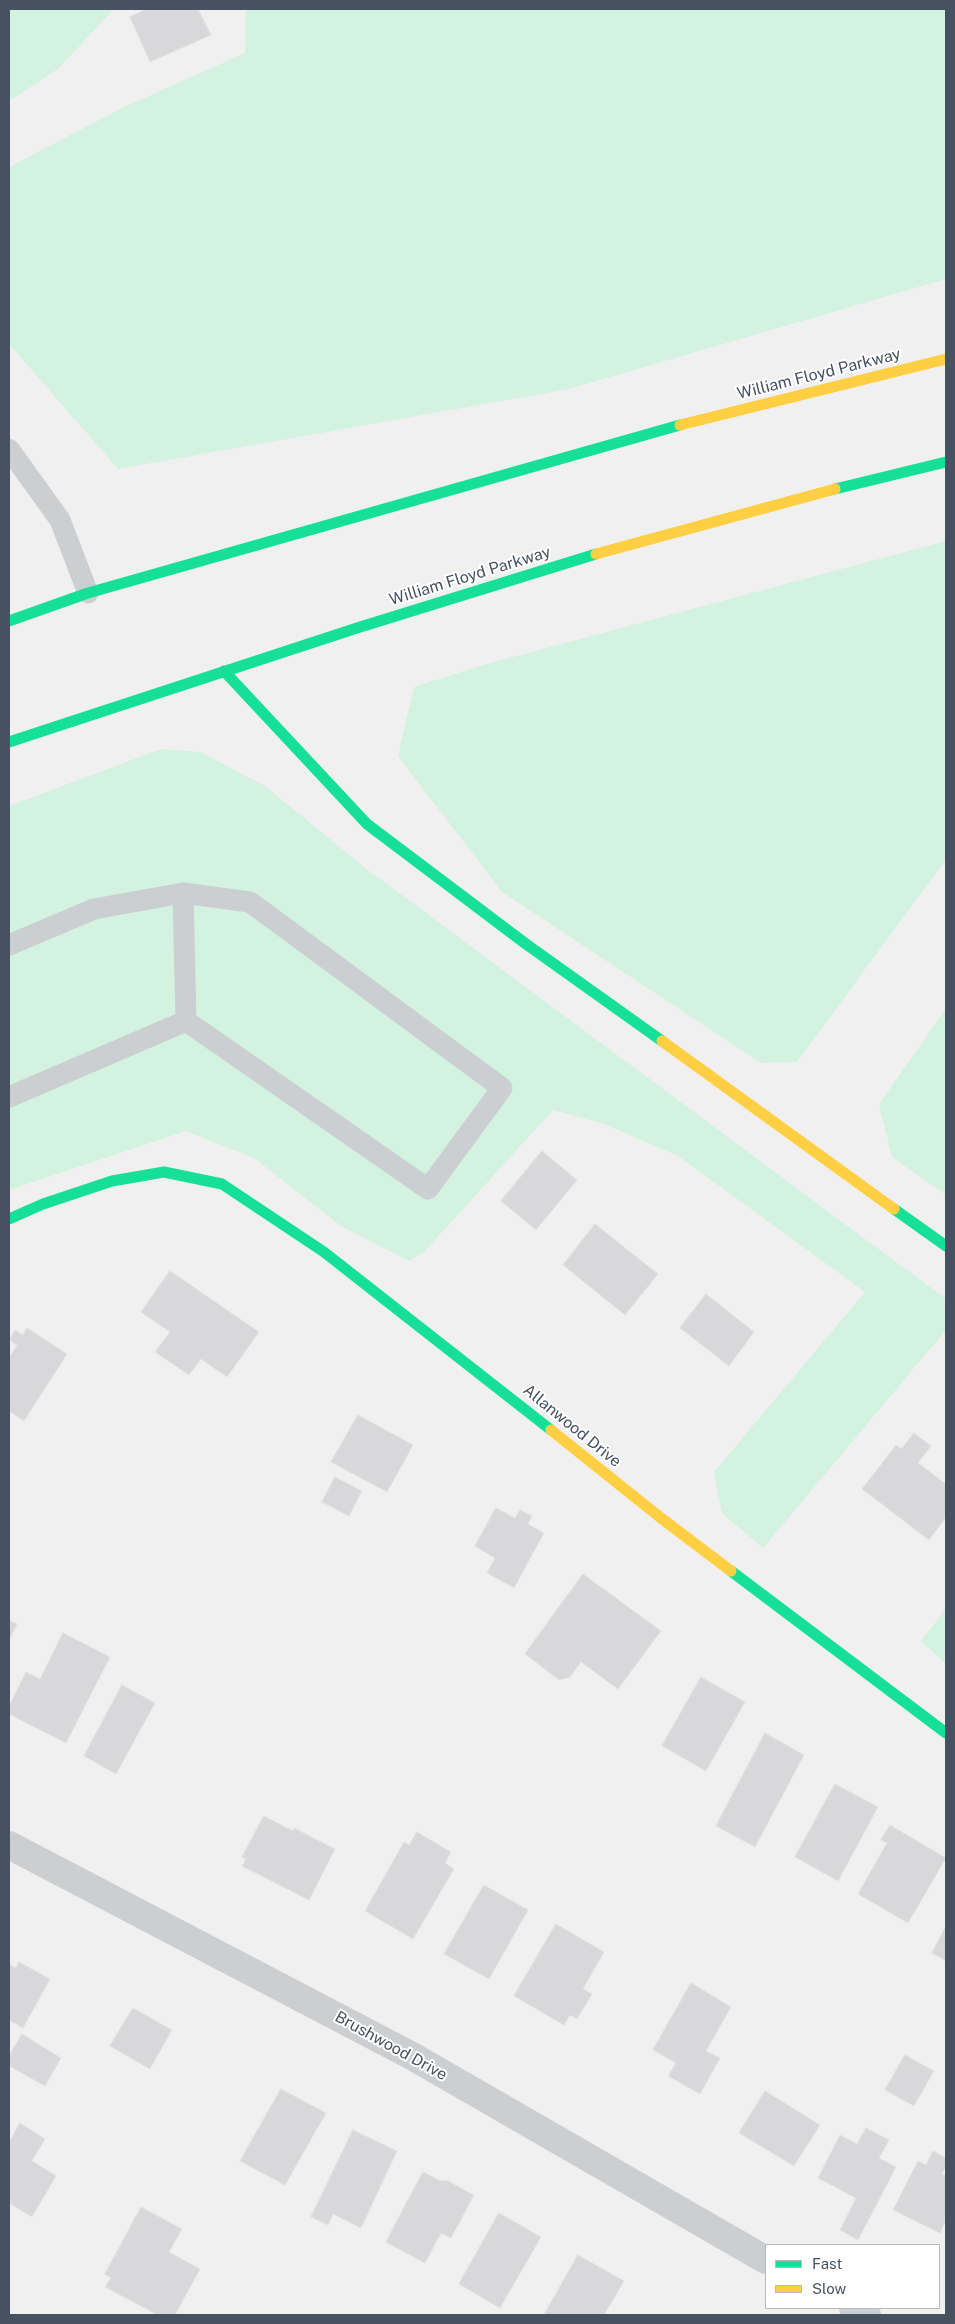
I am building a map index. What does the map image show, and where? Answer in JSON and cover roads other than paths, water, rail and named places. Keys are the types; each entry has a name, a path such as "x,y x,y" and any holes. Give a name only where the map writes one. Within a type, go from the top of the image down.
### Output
{"main road":[{"name":"William Floyd Parkway","path":"9,621 88,593 665,429 946,359"},
{"name":"William Floyd Parkway","path":"9,742 468,592 699,525 946,462"},
{"path":"224,671 367,824 526,944 946,1246"},
{"name":"Allanwood Drive","path":"9,1219 43,1204 112,1181 164,1172 222,1184 324,1252 448,1347 669,1524 946,1733"}],"street":[{"name":"Brushwood Drive","path":"9,1845 412,2056 765,2259"},
{"path":"855,2309 867,2315"}],"lane":[{"path":"9,449 60,520 88,593"},
{"path":"183,893 186,1021"},
{"path":"9,945 94,909 183,893 250,902 502,1088 428,1189 186,1021"},
{"path":"9,1097 186,1021"}]}
